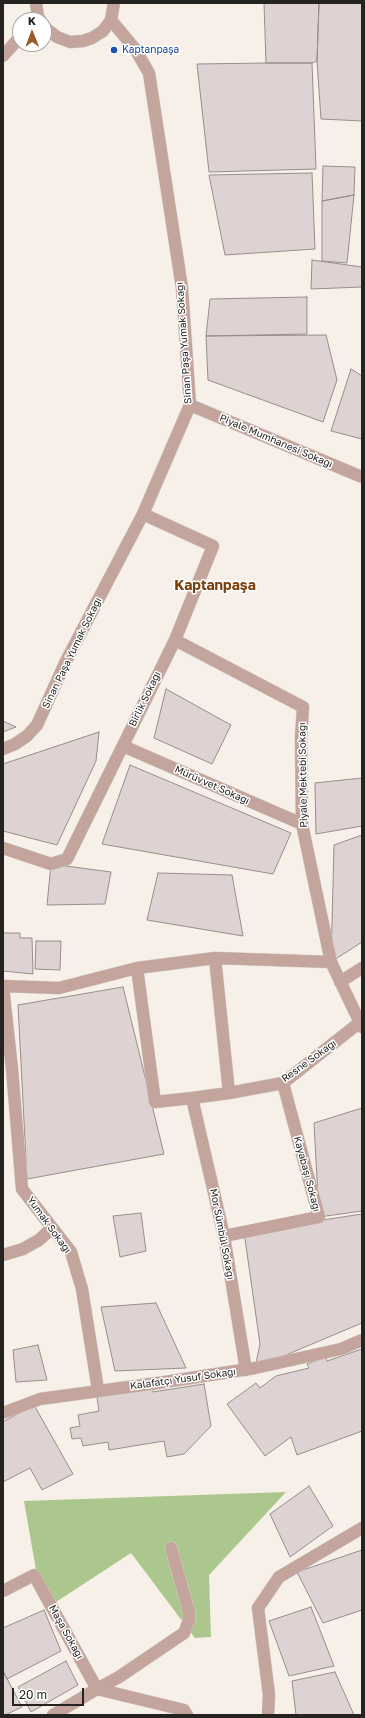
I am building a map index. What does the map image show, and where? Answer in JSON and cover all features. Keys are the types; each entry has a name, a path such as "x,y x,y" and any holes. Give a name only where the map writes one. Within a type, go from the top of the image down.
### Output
{"street":[{"path":"52,33 57,37 70,42 83,41 92,38 103,31 111,20 114,3"},
{"name":"Sinan Paşa Yumak Sokağı","path":"3,749 15,744 27,736 37,724 66,661 143,514 190,405 182,288 149,73 135,49 111,20"},
{"path":"3,56 12,46"},
{"name":"Piyale Mumhanesi Sokağı","path":"190,405 362,477"},
{"name":"Birlik Sokağı","path":"3,848 51,864 67,859 175,640 214,546 143,514"},
{"name":"Piyale Mektebi Sokağı","path":"175,640 303,707 301,737 302,824 331,962 361,1025"},
{"name":"Mürüvvet Sokağı","path":"123,746 302,824"},
{"path":"215,958 229,1093"},
{"path":"3,986 59,988 137,968 215,958 331,962"},
{"name":"Resne Sokağı","path":"137,968 155,1102 229,1093 282,1082 361,1025"},
{"path":"340,982 362,968"},
{"name":"Yumak Sokağı","path":"3,986 12,1069 22,1189 71,1252 82,1289 98,1390"},
{"name":"Kayabaşı Sokağı","path":"224,1236 319,1217 282,1082"},
{"name":"Mor Sümbül Sokağı","path":"192,1098 224,1236 246,1370"},
{"path":"3,1255 24,1249 39,1240 52,1228"},
{"name":"Kalafatçı Yusuf Sokağı","path":"3,1413 40,1399 246,1370 341,1349 362,1340"},
{"path":"268,1715 269,1696 258,1608 279,1577 362,1528"},
{"path":"53,1715 119,1677 184,1633 189,1620 189,1612 171,1548"},
{"name":"Maşa Sokağı","path":"3,1591 34,1575 98,1689"},
{"path":"98,1689 184,1710 187,1715"}],"green space":[{"path":"286,1492 209,1575 211,1637 195,1638 131,1553 56,1602 36,1570 24,1501"}],"building":[{"path":"264,3 319,3 317,61 312,63 266,63"},
{"path":"319,3 362,3 362,121 321,119 317,61"},
{"path":"312,63 316,169 209,172 197,64"},
{"path":"323,166 355,167 354,195 322,201"},
{"path":"312,173 315,249 225,255 209,175"},
{"path":"354,195 347,263 322,261 322,201"},
{"path":"312,260 362,267 362,287 311,289"},
{"path":"307,297 307,334 206,336 210,299"},
{"path":"326,335 337,380 323,422 208,380 206,336"},
{"path":"351,369 362,376 362,439 331,431"},
{"path":"166,689 231,725 212,764 154,738"},
{"path":"3,721 16,727 3,732"},
{"path":"99,732 96,761 57,845 3,831 3,764"},
{"path":"130,765 291,833 273,874 102,844"},
{"path":"362,778 362,826 316,834 315,783"},
{"path":"362,835 362,942 331,962 334,845"},
{"path":"51,864 111,872 105,904 47,905"},
{"path":"158,873 232,875 243,936 147,920"},
{"path":"3,933 20,933 20,938 32,938 33,974 3,971"},
{"path":"36,941 61,941 60,970 35,969"},
{"path":"123,987 164,1154 27,1179 18,1005"},
{"path":"362,1108 362,1211 319,1217 314,1123"},
{"path":"141,1213 146,1251 120,1257 113,1216"},
{"path":"362,1214 362,1323 255,1368 260,1344 244,1232"},
{"path":"156,1303 186,1368 115,1371 101,1307"},
{"path":"38,1345 47,1380 16,1382 13,1350"},
{"path":"362,1349 362,1431 297,1455 291,1437 265,1456 227,1404 256,1383 260,1388 276,1376 309,1368 307,1364 326,1357 327,1361"},
{"path":"204,1384 211,1426 184,1454 167,1457 164,1441 109,1450 108,1442 83,1446 81,1438 72,1439 70,1428 80,1426 78,1415 99,1411 97,1397 153,1388 153,1392"},
{"path":"34,1405 73,1474 42,1490 30,1468 3,1482 3,1422"},
{"path":"309,1486 333,1526 290,1557 270,1514"},
{"path":"362,1550 362,1610 323,1623 297,1572"},
{"path":"311,1607 334,1666 289,1676 269,1621"},
{"path":"44,1610 61,1651 7,1679 3,1671 3,1628"},
{"path":"66,1661 78,1685 31,1712 18,1687"},
{"path":"3,1671 22,1707 5,1715 3,1715"},
{"path":"335,1672 354,1715 296,1715 292,1681"}],"place":[{"name":"Kaptanpaşa","path":"114,50"}],"district":[{"name":"Kaptanpaşa","path":"215,586"}]}
